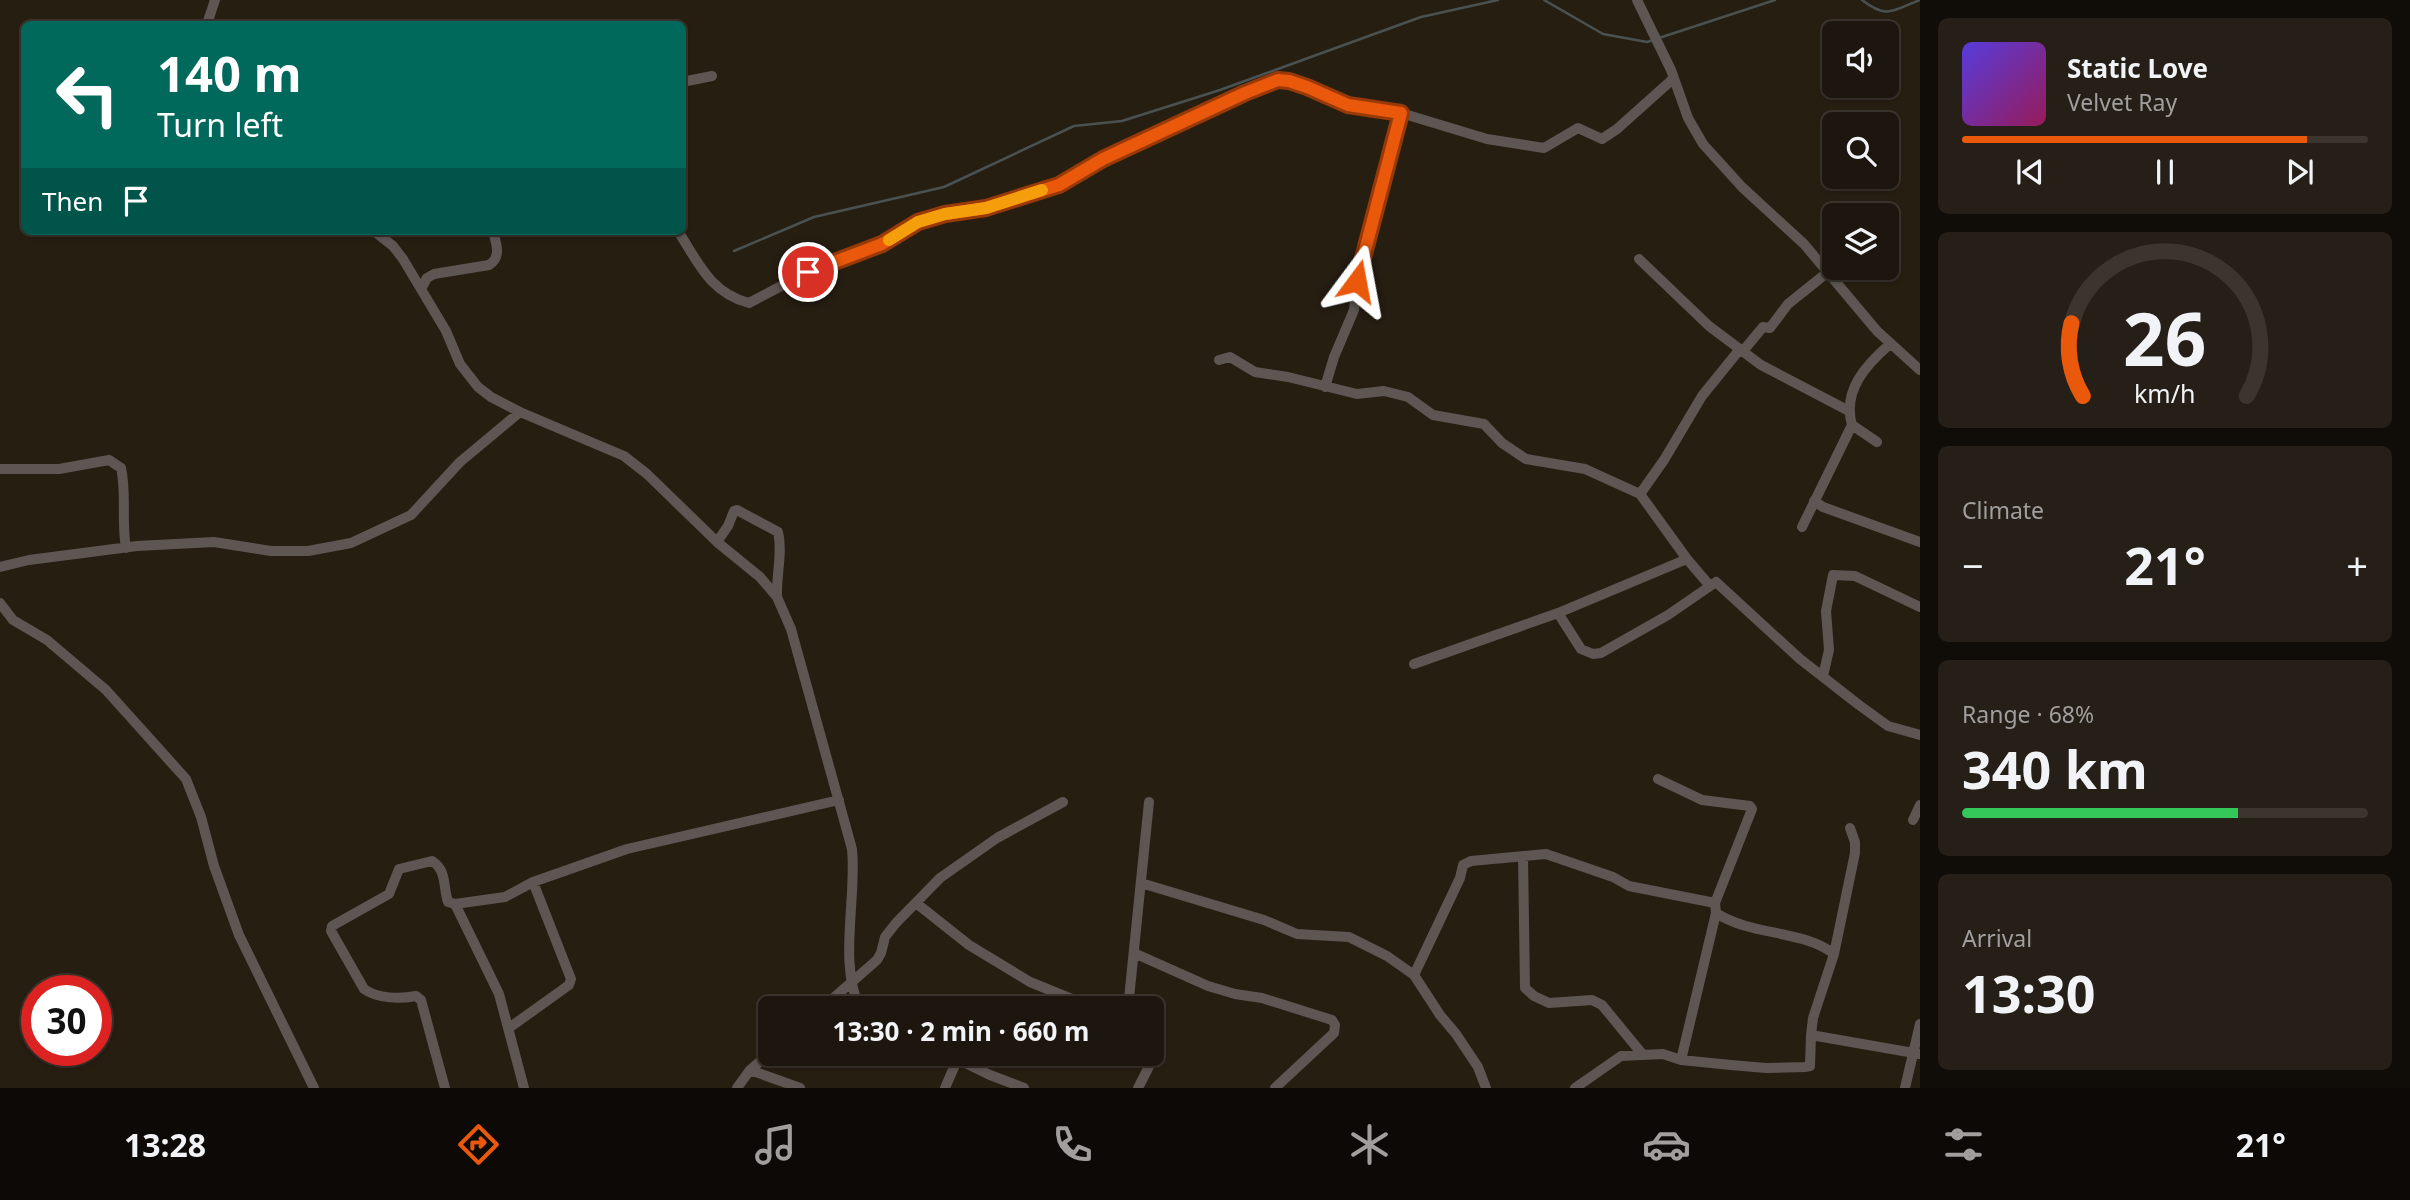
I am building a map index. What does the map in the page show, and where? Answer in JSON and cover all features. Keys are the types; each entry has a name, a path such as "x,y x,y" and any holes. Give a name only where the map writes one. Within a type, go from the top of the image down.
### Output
{"street":[{"path":"209,21 215,0"},
{"path":"1637,0 1674,78 1688,118 1703,144 1717,162 1804,244 1822,265"},
{"path":"686,81 712,76"},
{"path":"680,235 706,277 738,300 749,303 808,272 882,244 918,222 945,214 986,208 1059,185 1103,159 1278,80 1307,87 1348,105 1401,113 1488,139 1544,148 1578,128 1601,139 1617,129 1674,78"},
{"path":"1325,387 1334,357 1354,310 1357,281 1401,113"},
{"path":"379,235 393,246 421,289 446,331 460,364 478,387 520,412 624,456 760,577 776,597 791,629 852,849 854,873 851,983 856,996"},
{"path":"421,289 427,278 434,274 494,262 497,254 494,235"},
{"path":"1639,259 1709,326 1761,365 1849,411"},
{"path":"1640,494 1664,460 1702,396 1763,327 1770,328 1788,303 1822,277"},
{"path":"1835,280 1890,344 1920,370"},
{"path":"1877,442 1853,425 1849,411 1859,374 1867,363 1890,344"},
{"path":"1219,360 1230,357 1255,372 1357,394 1384,391 1408,397 1433,415 1484,424 1502,443 1526,459 1585,469 1640,494 1710,586"},
{"path":"0,567 29,560 126,548 214,542 271,551 308,551 351,543 411,515 460,462 520,412"},
{"path":"1802,527 1853,425"},
{"path":"0,469 59,468 109,460 121,468 125,485 123,531 126,548"},
{"path":"1814,501 1835,512 1920,542"},
{"path":"717,541 737,510 778,532 781,542 776,597"},
{"path":"1413,664 1558,613 1687,559"},
{"path":"1823,676 1829,650 1826,611 1833,575 1855,576 1920,607"},
{"path":"1558,613 1581,649 1593,654 1601,653 1643,631 1716,582 1763,626 1888,726 1920,734"},
{"path":"0,603 13,620 47,640 106,690 187,779 239,935 314,1088"},
{"path":"1658,779 1702,800 1750,806 1752,809 1716,908 1681,1060"},
{"path":"445,1088 421,1000 416,996 377,996 364,989 331,931 332,926 389,894 399,869 432,861 439,865 448,902 455,904 505,897 533,882 626,849 839,800"},
{"path":"836,996 877,960 885,937 940,878 997,838 1063,802"},
{"path":"1129,996 1149,802"},
{"path":"1913,820 1920,805"},
{"path":"1575,1088 1621,1056 1663,1054 1681,1060 1766,1068 1810,1066 1813,1018 1834,954 1855,853 1855,842 1850,828"},
{"path":"1414,975 1460,878 1463,865 1471,861 1546,854 1613,877 1629,886 1716,908 1742,927 1801,940 1834,954"},
{"path":"1523,856 1525,988 1549,1003 1592,1000 1602,1005 1643,1055"},
{"path":"509,1028 569,985 571,979 533,882"},
{"path":"1141,883 1264,920 1297,934 1349,937 1387,956 1414,975 1478,1067 1486,1088"},
{"path":"916,903 968,945 1030,982 1064,996"},
{"path":"455,904 499,994 524,1088"},
{"path":"1134,953 1208,986 1234,994 1262,998 1332,1020 1335,1025 1334,1033 1275,1088"},
{"path":"1905,1088 1917,1053 1920,1024"},
{"path":"1811,1035 1917,1053"},
{"path":"737,1088 758,1063"},
{"path":"945,1088 955,1066"},
{"path":"973,1066 1024,1088"},
{"path":"1138,1088 1149,1066"},
{"path":"750,1070 800,1088"}],"waterway":[{"path":"734,251 814,217 944,187 1074,126 1122,121 1220,90 1421,17 1498,0"},
{"path":"1544,0 1603,34 1647,42 1653,40"},
{"path":"1659,38 1775,0"},
{"path":"1862,0 1878,10 1885,11 1897,10 1920,0"}],"slow traffic":[{"path":"889,240 918,222 945,214 986,208 1042,190"}],"route":[{"path":"808,272 882,244 918,222 945,214 986,208 1059,185 1103,159 1278,80 1307,87 1348,105 1401,113 1357,281"}]}
